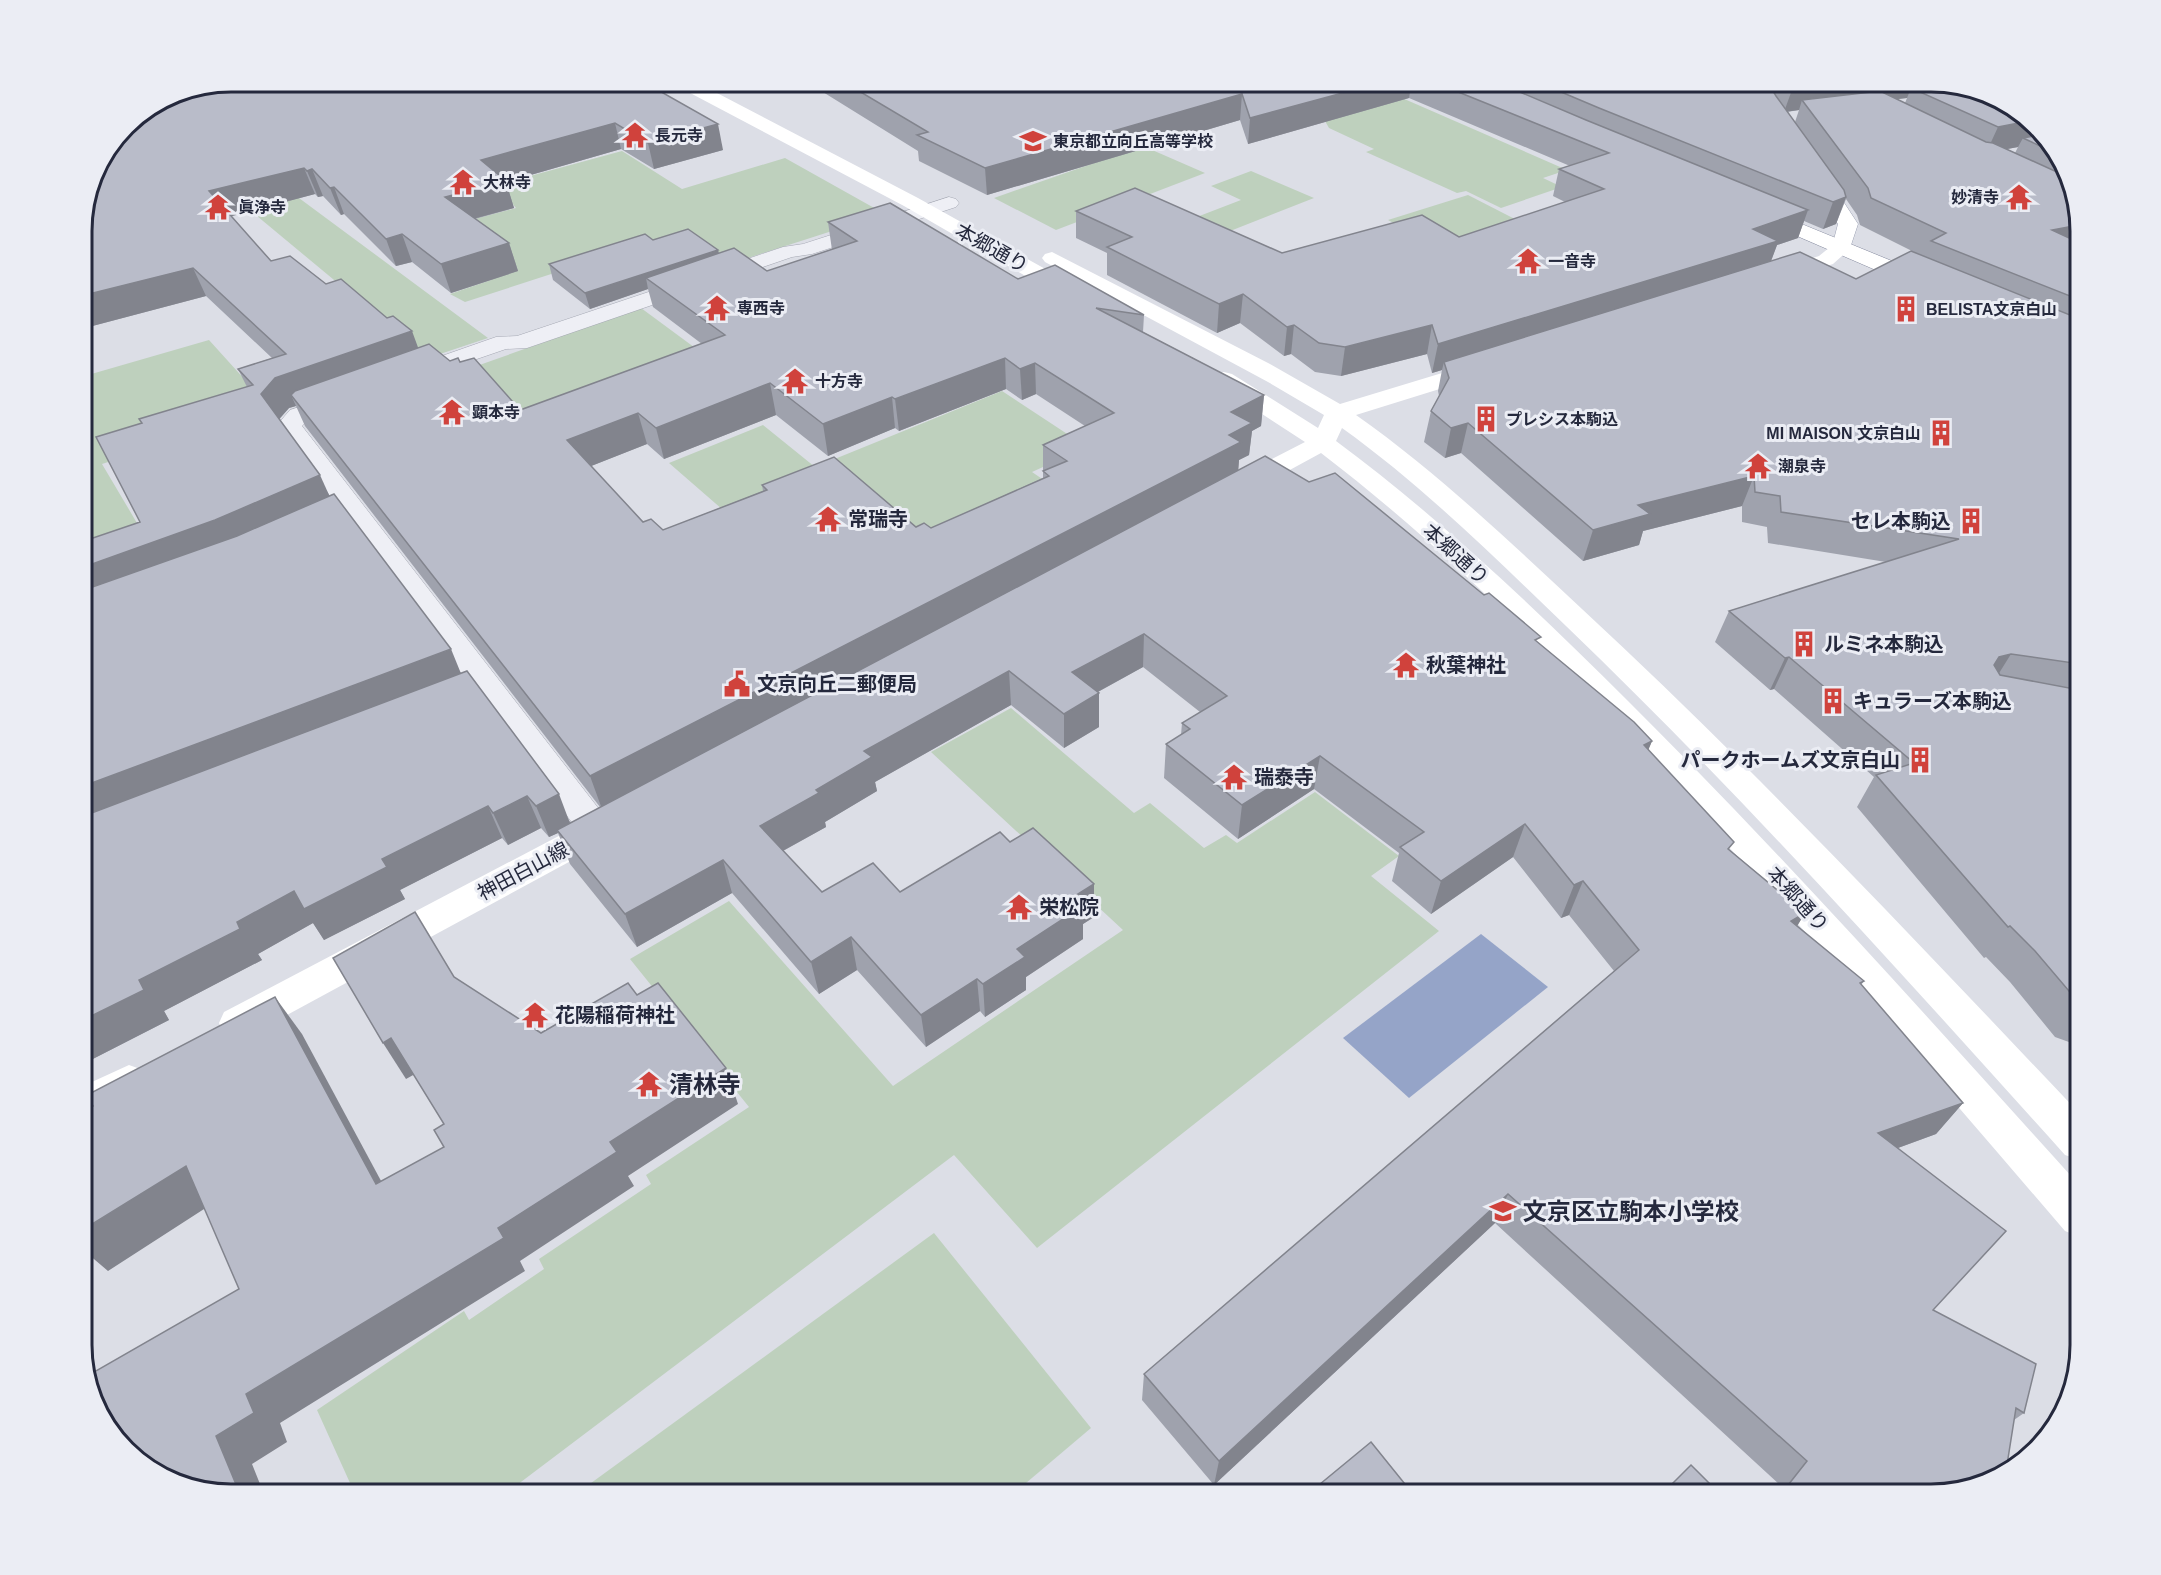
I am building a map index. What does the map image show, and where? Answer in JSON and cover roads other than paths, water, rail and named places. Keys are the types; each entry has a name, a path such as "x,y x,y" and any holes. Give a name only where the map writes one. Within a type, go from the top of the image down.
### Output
{"main road":[{"name":"本郷通り","path":"703,92 1289,383 1330,428 1370,478 1459,556 1672,762 1791,891 2070,1206"},
{"name":"本郷通り","path":"735,92 937,207 1090,303"},
{"path":"1763,280 1826,260 1842,247 1848,224 1845,216 1805,159"},
{"path":"1742,205 1941,290"},
{"path":"1219,497 1330,428 1501,362"},
{"name":"本郷通り","path":"1210,371 1261,400 1330,428 1442,498 1605,645 1833,876 2070,1131"},
{"name":"神田白山線","path":"217,1035 628,815"},
{"path":"92,1101 155,1068"}],"street":[{"path":"382,385 504,342 519,343 790,251 805,250 937,207"},
{"path":"360,393 299,415 289,425 344,515 487,686 597,831"},
{"path":"454,698 487,686"}],"water":[{"path":"1481,934 1548,987 1409,1098 1343,1038"}],"place":[{"name":"長元寺","path":"635,135"},
{"name":"東京都立向丘高等学校","path":"1033,141"},
{"name":"大林寺","path":"463,182"},
{"name":"妙清寺","path":"2019,197"},
{"name":"眞浄寺","path":"218,207"},
{"name":"一音寺","path":"1528,261"},
{"name":"専西寺","path":"717,308"},
{"name":"BELISTA文京白山","path":"1906,309"},
{"name":"十方寺","path":"795,381"},
{"name":"顕本寺","path":"452,412"},
{"name":"プレシス本駒込","path":"1486,419"},
{"name":"MI MAISON 文京白山","path":"1941,433"},
{"name":"潮泉寺","path":"1758,466"},
{"name":"常瑞寺","path":"828,519"},
{"name":"セレ本駒込","path":"1971,521"},
{"name":"ルミネ本駒込","path":"1804,644"},
{"name":"秋葉神社","path":"1406,665"},
{"name":"文京向丘二郵便局","path":"737,684"},
{"name":"キュラーズ本駒込","path":"1833,701"},
{"name":"パークホームズ文京白山","path":"1920,760"},
{"name":"瑞泰寺","path":"1234,777"},
{"name":"栄松院","path":"1019,907"},
{"name":"花陽稲荷神社","path":"535,1015"},
{"name":"清林寺","path":"649,1084"},
{"name":"文京区立駒本小学校","path":"1503,1211"}]}
